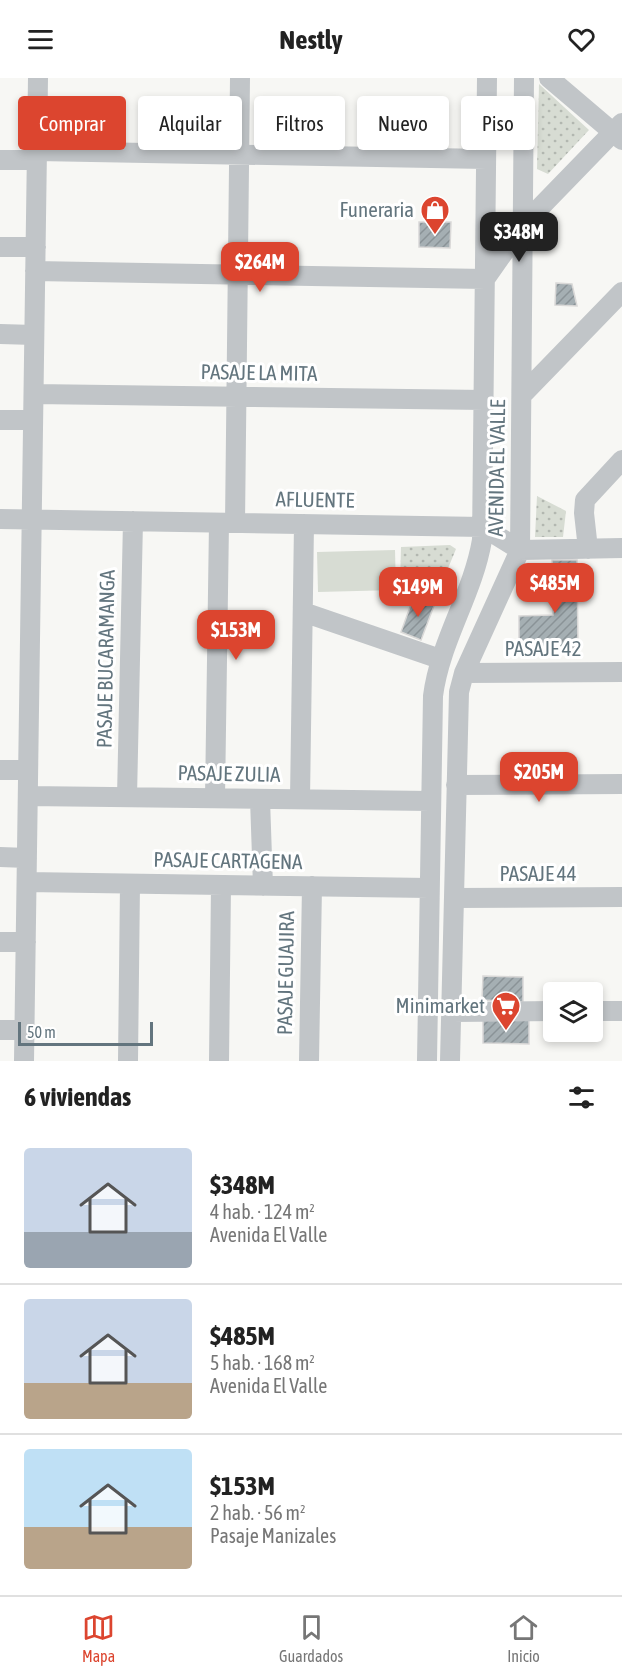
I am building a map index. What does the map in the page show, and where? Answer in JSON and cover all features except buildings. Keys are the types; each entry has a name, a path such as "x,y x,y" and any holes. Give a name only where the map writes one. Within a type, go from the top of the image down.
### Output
{"street":[{"path":"24,1061 38,78"},
{"path":"215,798 227,523 236,397 240,78"},
{"name":"AVENIDA EL VALLE","path":"427,1061 430,801 434,684 440,659 477,566 483,540 486,78"},
{"name":"AVENIDA EL VALLE","path":"450,1061 459,692 464,673 520,550 524,78"},
{"path":"35,271 485,279 523,225 619,132 549,78"},
{"path":"0,160 37,155 239,154 486,159"},
{"path":"0,247 36,247"},
{"path":"522,395 622,292"},
{"path":"0,334 34,335"},
{"name":"PASAJE LA MITA","path":"34,394 484,400"},
{"path":"0,420 33,420"},
{"path":"588,549 585,501 622,460"},
{"name":"AFLUENTE","path":"0,519 483,527"},
{"name":"PASAJE BUCARAMANGA","path":"127,797 133,521"},
{"path":"300,799 304,524"},
{"path":"483,527 520,550 622,548"},
{"path":"303,612 440,659"},
{"name":"PASAJE 42","path":"464,673 622,672"},
{"path":"0,770 28,770"},
{"path":"456,785 622,784"},
{"name":"PASAJE ZULIA","path":"28,796 430,801"},
{"path":"260,799 263,885"},
{"path":"0,857 27,858"},
{"name":"PASAJE CARTAGENA","path":"27,882 429,888"},
{"path":"128,1061 130,884"},
{"path":"219,1061 221,885"},
{"name":"PASAJE GUAJIRA","path":"309,1061 312,886"},
{"name":"PASAJE 44","path":"455,898 622,897"},
{"path":"0,942 26,942"},
{"path":"452,1012 543,1011"},
{"path":"603,1011 622,1011"},
{"path":"0,1030 25,1030"}],"shaded area":[{"path":"539,84 589,130 548,174 537,169"},
{"path":"537,496 566,511 563,537 535,537"},
{"path":"450,545 456,549 437,595 400,585 401,547"},
{"path":"395,550 396,590 318,592 317,552"}],"place":[{"name":"Funeraria","path":"435,236"},
{"name":"Minimarket","path":"506,1032"}]}
